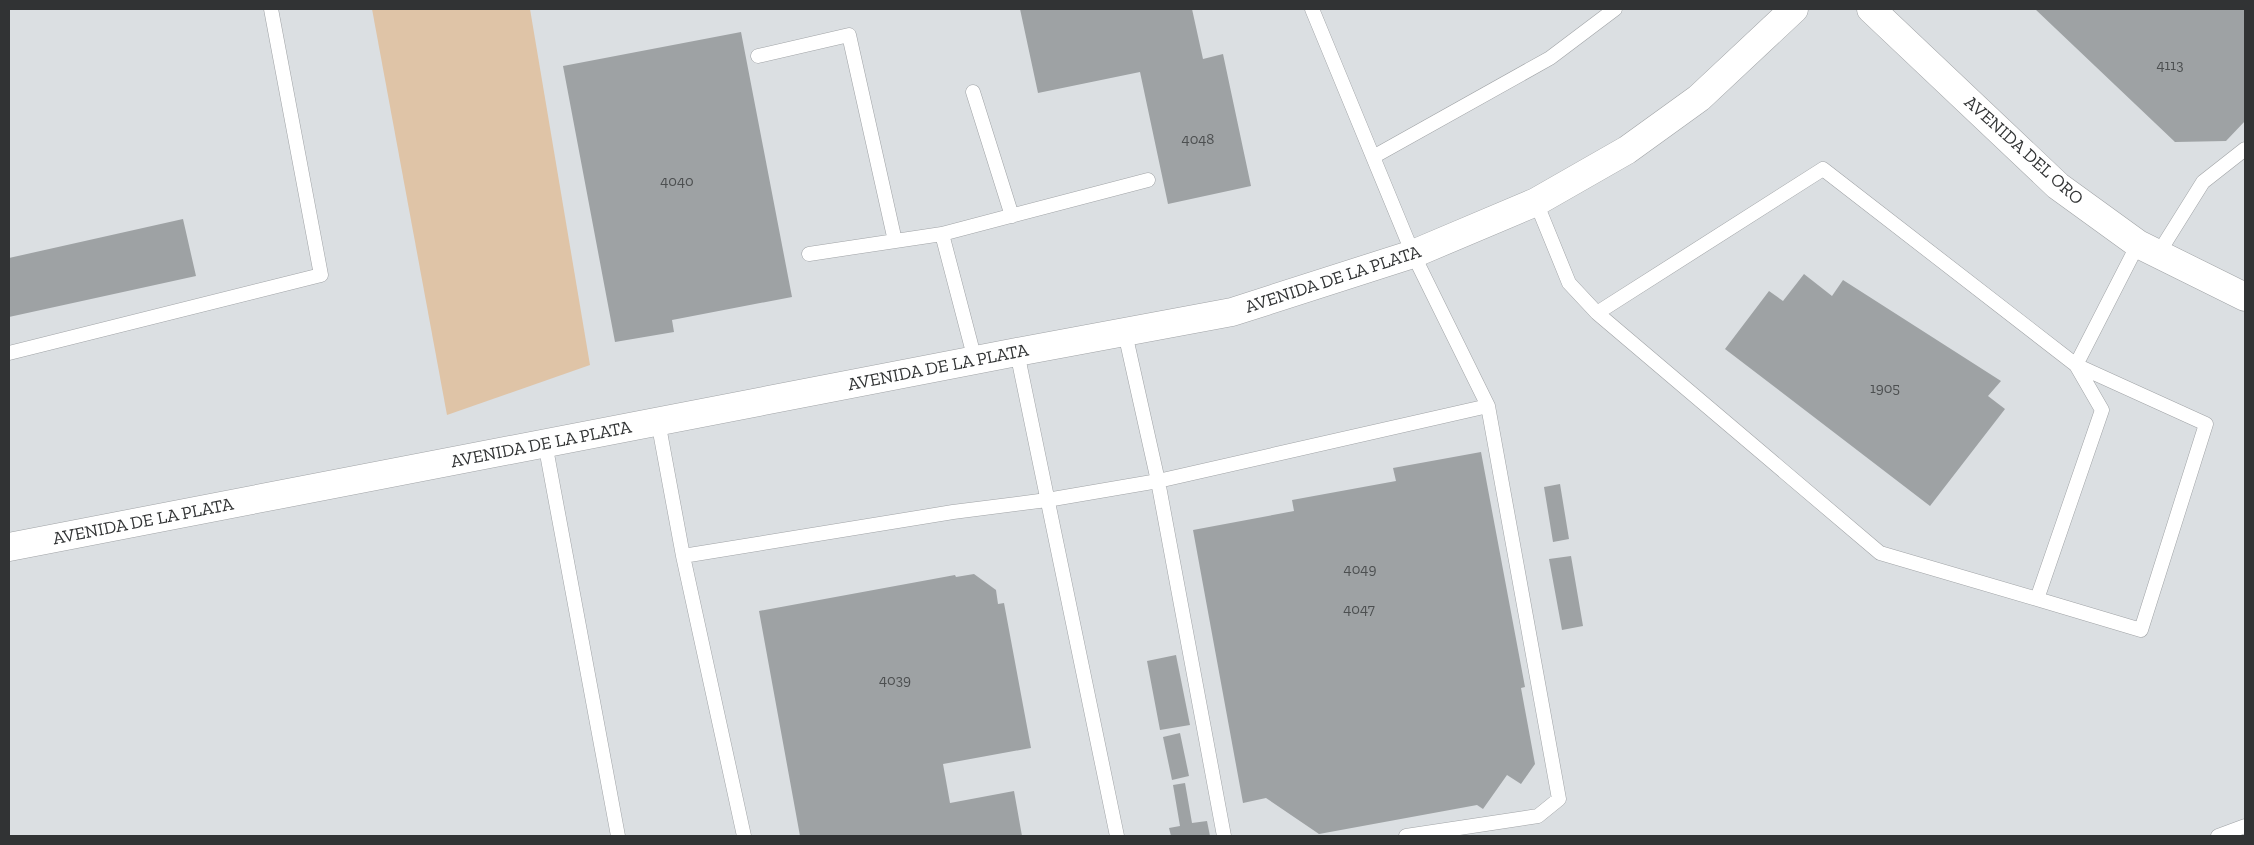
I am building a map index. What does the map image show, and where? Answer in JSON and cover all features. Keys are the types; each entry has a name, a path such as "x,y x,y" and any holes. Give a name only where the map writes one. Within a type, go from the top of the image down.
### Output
{"street":[{"name":"AVENIDA DE LA PLATA","path":"9,547 1232,312 1413,254 1536,202 1627,150 1699,98 1794,9"},
{"name":"AVENIDA DEL ORO","path":"1871,9 2058,186 2148,249 2245,297"}],"lane":[{"path":"9,353 321,275 271,9"},
{"path":"1312,9 1413,254 1488,406 1559,799 1538,816 1406,836"},
{"path":"1373,157 1550,58 1615,9"},
{"path":"758,56 849,35 895,241"},
{"path":"973,92 1012,216"},
{"path":"2076,365 2148,249 2203,182 2245,149"},
{"path":"1536,202 1569,284 1597,313 1880,553 2140,630 2206,424 2076,365 1823,169 1597,313"},
{"path":"809,254 942,234 1148,180"},
{"path":"942,234 975,360"},
{"path":"1125,333 1158,480 1224,836"},
{"path":"1017,352 1118,836"},
{"path":"2038,599 2102,410 2076,365"},
{"path":"683,556 953,512 1047,500 1158,480 1488,406"},
{"path":"658,421 683,556 744,836"},
{"path":"545,443 618,836"},
{"path":"2218,836 2245,826"}],"shaded area":[{"path":"372,9 530,9 590,365 447,415"}],"building":[{"path":"1020,9 1192,9 1203,59 1223,54 1251,186 1168,204 1140,72 1038,93"},
{"path":"2035,9 2245,9 2245,121 2226,141 2175,142"},
{"path":"741,32 792,297 672,320 674,332 615,342 563,66"},
{"path":"183,219 196,276 9,317 9,258"},
{"path":"1804,274 1832,296 1843,280 2001,381 1988,396 2005,409 1930,506 1725,349 1769,291 1783,301"},
{"path":"1481,452 1525,687 1521,688 1535,764 1521,784 1507,775 1483,809 1477,805 1319,834 1266,798 1243,803 1193,530 1294,511 1292,500 1396,481 1393,468"},
{"path":"1560,484 1569,539 1553,542 1544,487"},
{"path":"1571,556 1583,626 1562,630 1549,559"},
{"path":"974,574 996,590 998,604 1004,603 1031,748 943,764 950,803 1014,791 1022,836 800,836 759,611 955,575 956,577"},
{"path":"1176,655 1190,725 1160,730 1147,661"},
{"path":"1180,733 1189,776 1172,780 1163,737"},
{"path":"1185,783 1192,823 1207,821 1210,836 1171,836 1169,828 1180,826 1173,785"}]}
